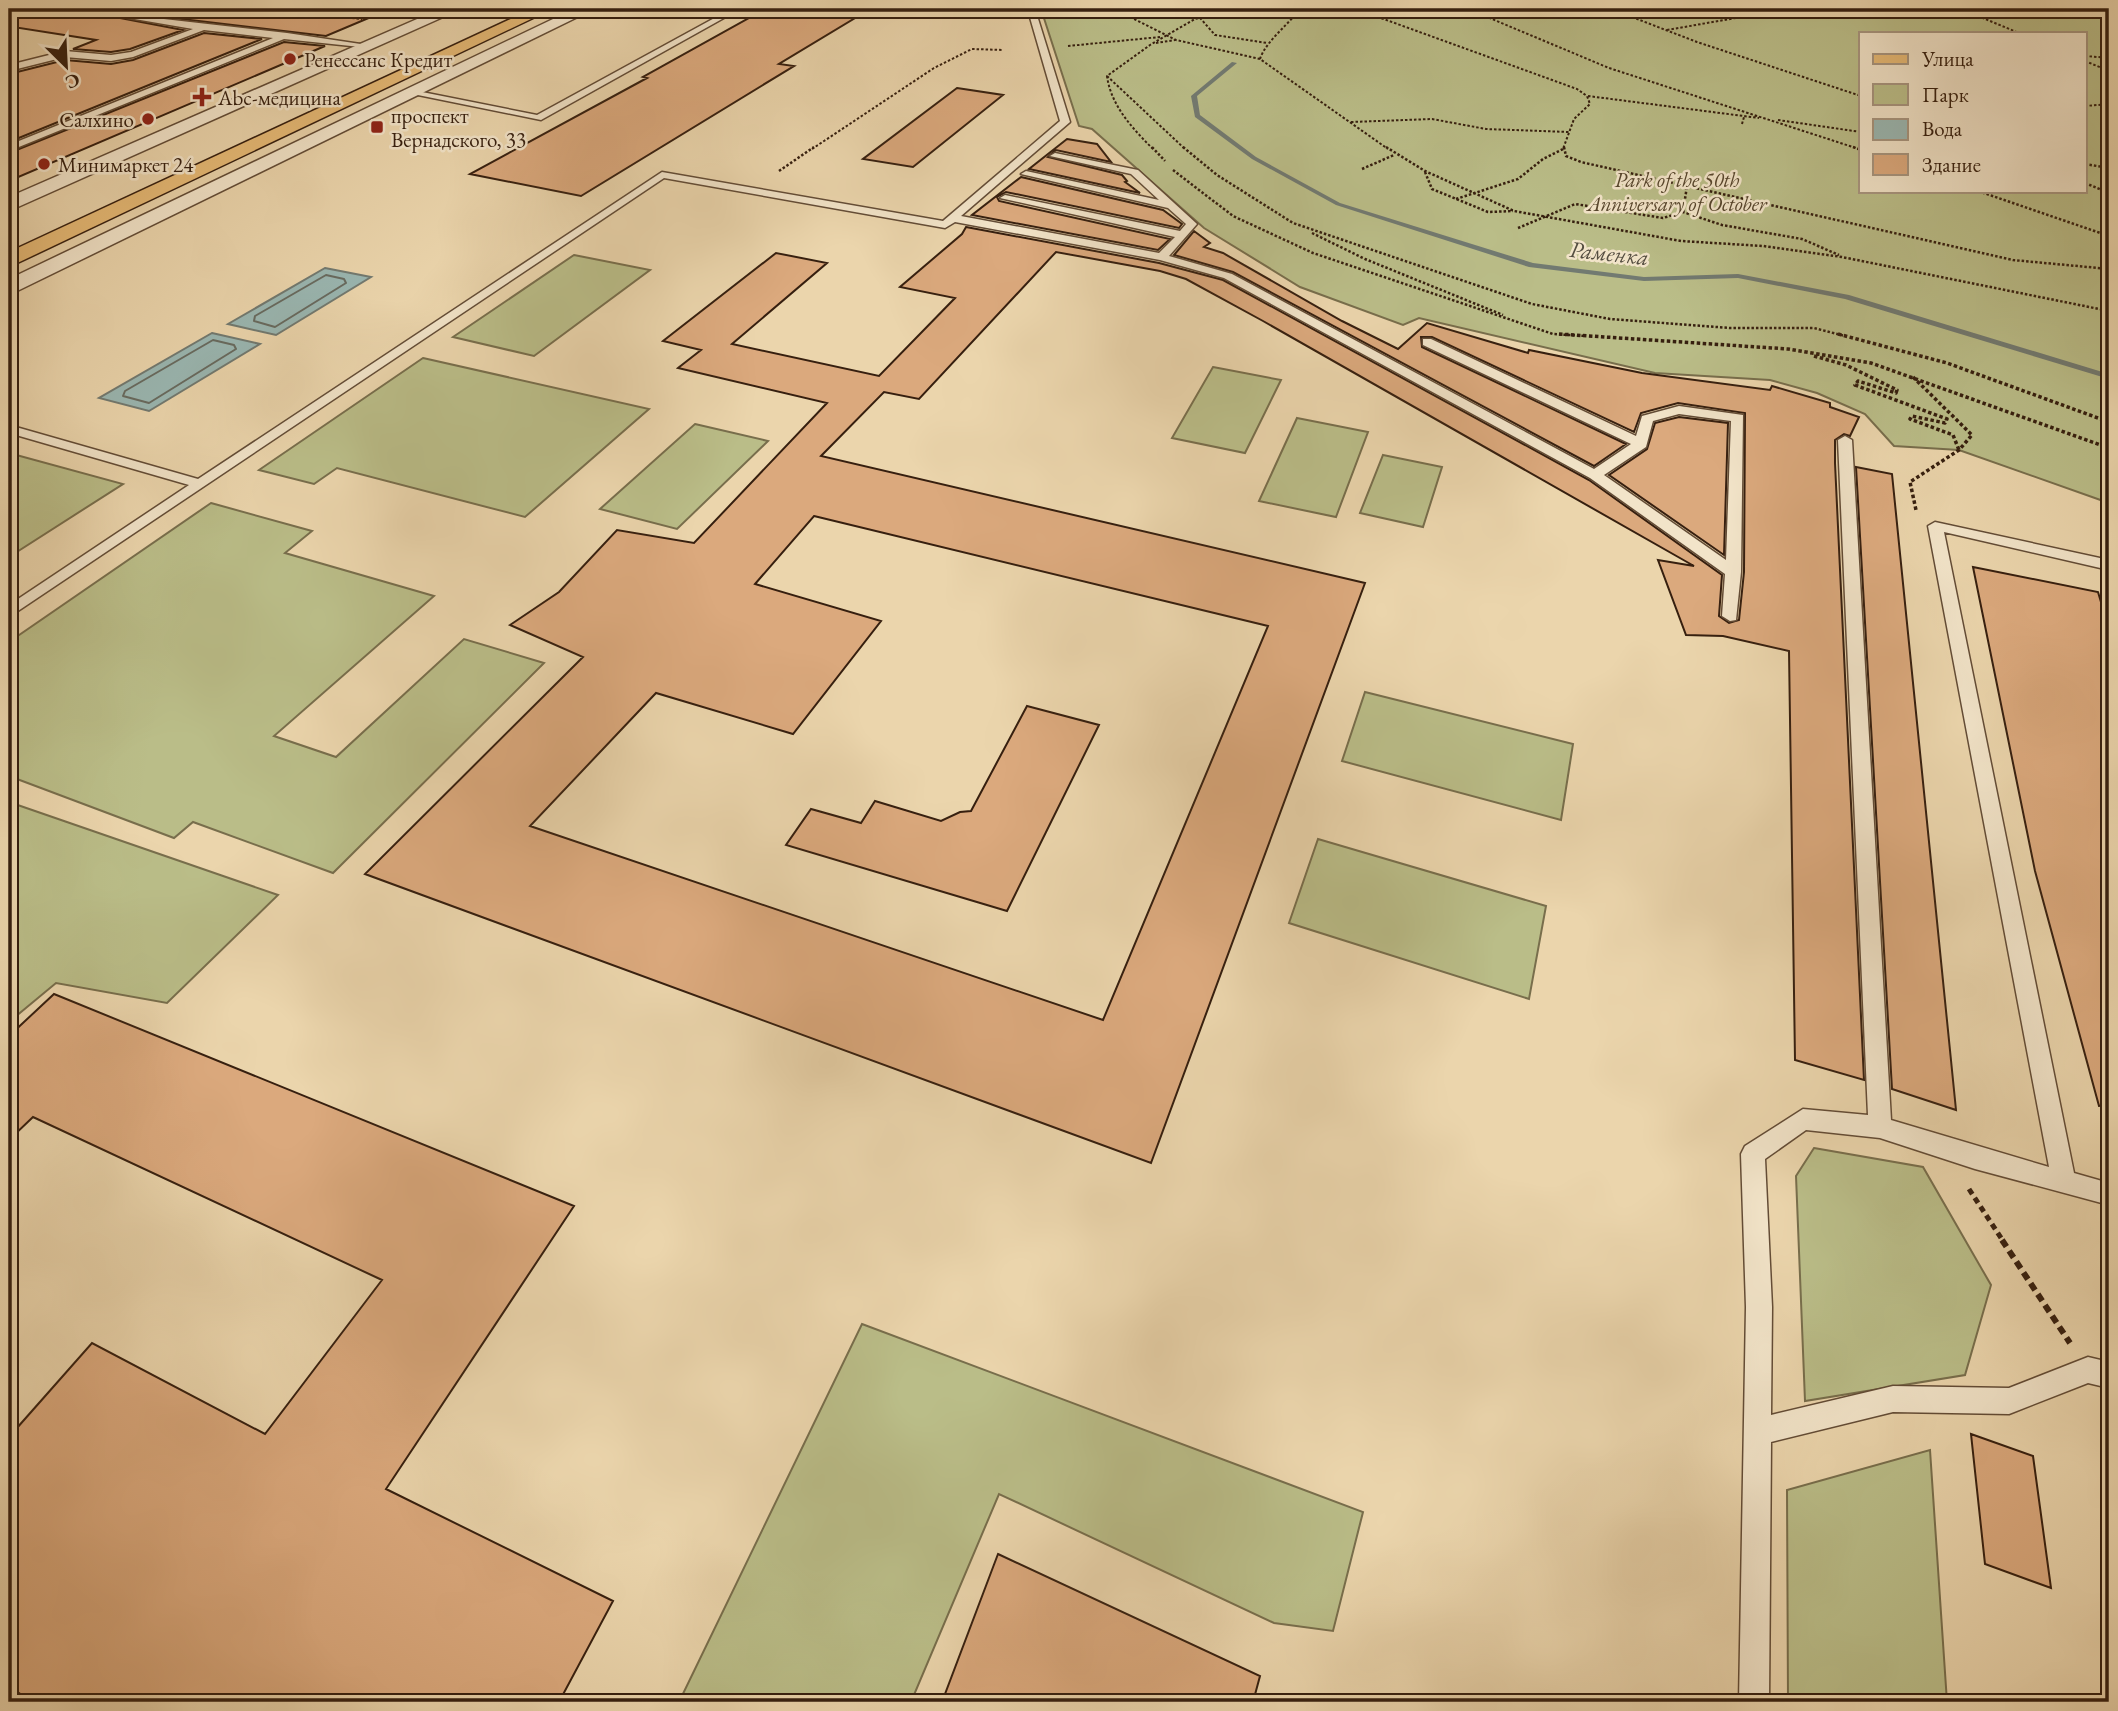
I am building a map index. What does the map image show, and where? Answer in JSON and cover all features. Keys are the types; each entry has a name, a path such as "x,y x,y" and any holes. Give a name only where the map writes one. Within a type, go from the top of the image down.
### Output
{"main road":[{"path":"307,99 505,9"},
{"path":"9,260 544,9"}],"street":[{"path":"9,205 453,9"},
{"path":"9,288 586,9"}],"lane":[{"path":"80,9 204,28 287,34 370,46"},
{"path":"412,93 538,118 736,9"},
{"path":"9,612 662,176 946,225 1065,122 1031,10 990,9"},
{"path":"9,68 65,54 111,58 133,54 204,28"},
{"path":"9,148 287,34"},
{"path":"1055,156 1134,172 1192,224 1161,257"},
{"path":"1026,174 1169,205"},
{"path":"1005,198 1182,235"},
{"path":"953,218 1161,257 1228,276 1595,475 1733,572"},
{"path":"1427,342 1641,444"},
{"path":"1595,475 1641,444 1647,419 1679,410 1738,418 1730,616"},
{"path":"9,429 201,484"},
{"path":"1845,440 1880,1127"},
{"path":"2064,1181 1935,526 2109,565"},
{"path":"1755,1702 1759,1307 1753,1154 1803,1119 1880,1127 1942,1148 2109,1194"},
{"path":"1758,1432 1894,1399 2009,1401 2099,1373"}],"path":[{"path":"1114,9 1176,40 1260,60 1395,154 1425,171 1514,211"},
{"path":"1151,9 1215,9"},
{"path":"1107,76 1146,44 1168,36 1197,18 1238,9"},
{"path":"1260,60 1267,43 1283,32 1300,9"},
{"path":"1356,9 1556,80 1587,96 1859,132"},
{"path":"1468,9 1609,68 1859,149"},
{"path":"1611,9 1665,31 1859,95"},
{"path":"1665,31 1770,12 1769,9"},
{"path":"1961,9 2017,32"},
{"path":"1194,11 1197,18 1215,35 1267,43"},
{"path":"1042,48 1168,36"},
{"path":"1146,44 1176,40"},
{"path":"754,191 779,171 934,68 972,49 1003,50"},
{"path":"2086,56 2109,58"},
{"path":"2086,61 2109,71"},
{"path":"1107,76 1169,136 1217,175 1293,223 1365,259 1523,324"},
{"path":"1107,76 1107,87 1137,133 1171,168 1233,216 1313,253 1553,334 1788,349 1871,363 1910,374 2109,448"},
{"path":"1587,96 1590,104 1574,119 1563,149 1566,156 1581,162 2013,260 2109,269"},
{"path":"2086,106 2109,104"},
{"path":"1686,116 1688,110"},
{"path":"1742,124 1744,117"},
{"path":"1350,122 1432,119 1486,129 1569,132"},
{"path":"1456,199 1518,179 1543,159 1563,149"},
{"path":"1362,169 1395,154"},
{"path":"2086,164 2109,168"},
{"path":"1425,171 1432,189 1488,212 1514,211 1681,241 1763,246 1842,257 2071,301 2109,312"},
{"path":"2086,183 2109,193"},
{"path":"1683,212 1687,186"},
{"path":"1981,192 2109,236"},
{"path":"1518,228 1574,204 1663,218 1683,212 1702,222 1818,241 1842,257"},
{"path":"1293,223 1532,304 1610,318 1730,328 1814,328 1947,363 2109,422"},
{"path":"1788,349 1846,365 1897,390 1896,393 1858,382 1855,385 1947,419 1945,423 1912,416 1910,419 1954,435 1959,450"},
{"path":"1910,374 1972,435 1959,450 1910,482 1913,507 1935,526"},
{"path":"1942,1148 2099,1373"}],"green space":[{"name":"Park of the 50th Anniversary of October","path":"1041,9 2109,9 2109,503 1959,450 1894,446 1865,414 1817,393 1770,380 1655,373 1419,318 1403,325 1300,287 1204,228 1092,129 1079,126"},
{"path":"574,255 650,270 534,356 453,337"},
{"path":"423,358 649,409 525,517 337,468 314,484 259,470"},
{"path":"1213,367 1281,380 1245,453 1172,438"},
{"path":"1297,418 1368,432 1336,517 1259,501"},
{"path":"695,424 768,441 677,529 600,509"},
{"path":"9,453 123,484 9,557"},
{"path":"1383,455 1442,467 1423,527 1360,513"},
{"path":"211,503 312,531 285,553 434,596 274,736 336,757 464,639 544,663 333,873 193,822 174,838 9,776 9,642"},
{"path":"1365,692 1573,744 1561,820 1342,761"},
{"path":"9,802 278,895 167,1003 56,983 9,1022"},
{"path":"1318,839 1546,906 1529,999 1289,923"},
{"path":"1814,1148 1923,1167 1991,1285 1965,1375 1805,1401 1796,1176"},
{"path":"862,1324 1363,1512 1333,1631 1274,1623 999,1494 911,1702 679,1702"},
{"path":"1930,1450 1947,1702 1788,1702 1787,1490"}],"water":[{"path":"325,268 371,277 276,335 228,324"},
{"path":"212,333 260,344 149,411 99,398"}],"building":[{"path":"15,9 73,9 183,30 130,49 111,52 73,49 96,40 13,27"},
{"path":"97,9 390,9 326,36"},
{"path":"765,9 870,9 779,64 794,66 581,196 470,174 647,78 643,77"},
{"path":"204,33 262,39 9,142 9,74 65,60 111,64 133,60"},
{"path":"284,42 325,46 9,181 9,153"},
{"path":"957,88 1003,95 913,167 863,159"},
{"path":"1067,139 1097,144 1111,162 1056,150 1048,157 1122,175 1127,181 1125,182 1140,193 1029,169"},
{"path":"1021,177 1163,210 1182,224 1179,228 1006,192 997,197 999,201 1170,239 1158,250 972,215"},
{"path":"966,227 1159,263 1223,280 1589,480 1722,575 1719,616 1729,623 1739,620 1744,572 1745,413 1678,403 1641,413 1634,432 1432,337 1421,337 1422,347 1626,444 1594,466 1233,272 1174,255 1194,231 1210,243 1204,247 1223,253 1342,321 1398,349 1427,323 1528,353 1529,350 1642,373 1770,390 1772,386 1830,403 1830,407 1859,417 1850,436 1844,434 1835,440 1835,463 1864,1080 1795,1060 1789,651 1723,636 1686,635 1658,560 1694,566 1186,279 1160,271 1056,252 919,399 884,392 821,456 1365,583 1151,1163 365,874 583,657 510,625 559,592 617,530 694,543 827,403 678,368 701,350 663,341 776,253 827,263 732,344 879,376 955,298 900,287 962,234","holes":["814,516 1268,626 1103,1020 530,826 656,693 793,734 881,621 755,584"]},
{"path":"1679,417 1728,423 1724,555 1609,475 1647,449 1655,423"},
{"path":"1856,467 1892,474 1956,1110 1892,1089"},
{"path":"1973,567 2098,592 2109,629 2109,1105 2099,1106 2035,871"},
{"path":"1027,706 1099,725 1007,911 786,845 811,809 861,823 875,801 941,821 960,812 971,811"},
{"path":"54,994 574,1206 386,1489 613,1601 559,1702 32,1702 9,1686 9,1437 92,1343 265,1434 382,1280 33,1117 9,1140 9,1036"},
{"path":"1971,1434 2033,1456 2051,1588 1985,1564"},
{"path":"998,1554 1260,1676 1253,1702 942,1702"}],"waterway":[{"name":"Раменка","path":"1234,63 1194,96 1197,116 1254,158 1338,204 1532,265 1644,279 1738,276 1846,297 2109,377"}],"place":[{"name":"Ренессанс Кредит","path":"290,59"},
{"name":"Abc-медицина","path":"202,97"},
{"name":"Салхино","path":"148,119"},
{"name":"проспект Вернадского, 33","path":"377,127"},
{"name":"Минимаркет 24","path":"44,164"}]}
